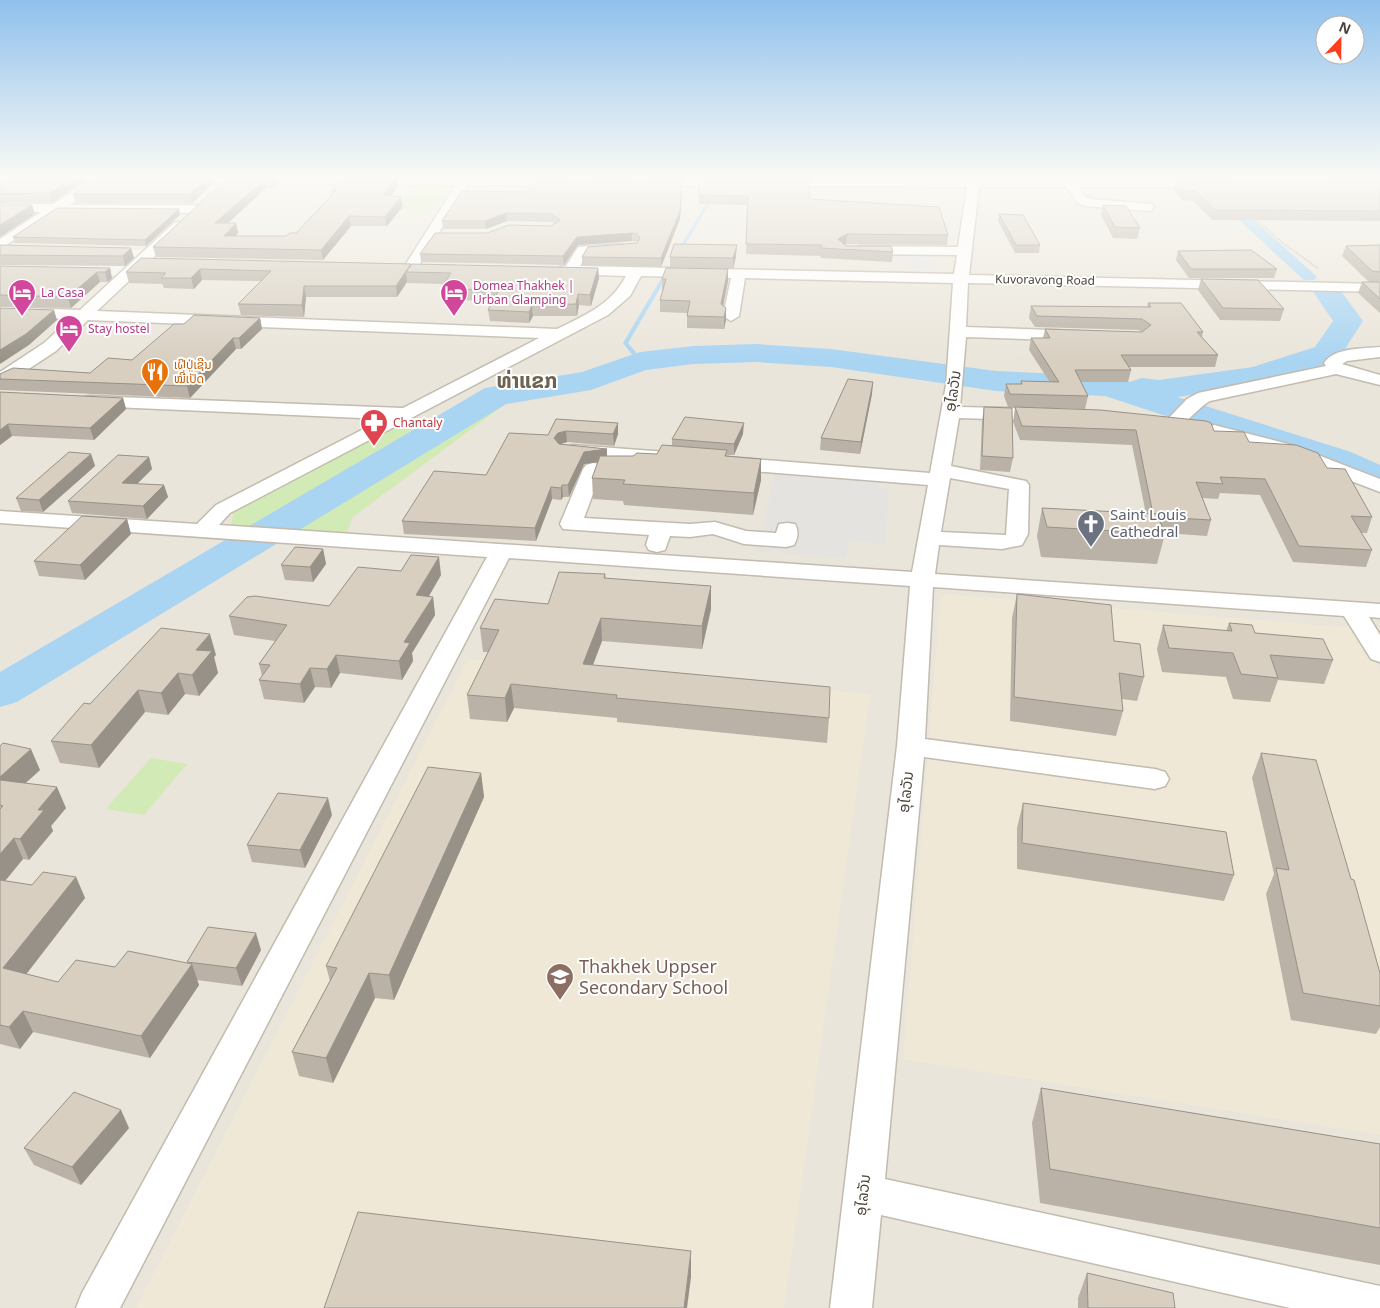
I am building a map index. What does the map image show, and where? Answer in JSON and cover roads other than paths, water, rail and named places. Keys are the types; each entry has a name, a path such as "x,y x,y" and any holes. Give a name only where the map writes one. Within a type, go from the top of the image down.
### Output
{"street":[{"path":"0,380 50,347 164,240"},
{"path":"427,240 406,267 430,268"},
{"name":"ອຸໄລວັນ","path":"852,1308 911,746 922,582 931,538 954,387 966,240"},
{"path":"570,270 580,252 594,243 632,247"},
{"path":"0,249 19,250"},
{"path":"846,250 965,251"},
{"path":"112,271 142,260"},
{"name":"Kuvoravong Road","path":"550,270 1380,288"},
{"path":"211,532 223,509 608,308 626,293 636,271"},
{"path":"731,316 739,273"},
{"path":"0,312 559,334"},
{"path":"959,332 1092,336"},
{"path":"1336,369 1333,363 1342,357 1380,352"},
{"path":"1380,380 1336,369 1204,397 1176,415 1202,428 1285,448 1380,486"},
{"path":"954,387 1069,416"},
{"path":"69,400 406,414"},
{"path":"567,450 687,465"},
{"path":"787,529 786,540 744,537 715,528 701,528 690,531 571,524 593,469 687,465 940,475 1019,485 1017,534 1014,540 1002,542 931,538"},
{"path":"50,520 72,500"},
{"path":"0,517 922,582 1380,612"},
{"path":"653,562 661,529"},
{"path":"97,1308 501,552"},
{"path":"1352,610 1380,654"},
{"path":"911,746 1155,779"},
{"path":"864,1193 1380,1307"}],"waterway":[{"path":"678,253 686,240"},
{"path":"1268,240 1309,277"},
{"path":"640,361 625,343 664,278"},
{"path":"1142,388 1159,390 1257,376 1326,354 1348,321 1328,293"},
{"path":"1328,351 1380,347"},
{"path":"0,692 497,395 591,380 640,361 693,355 755,353 831,358 996,381 1108,386 1338,460 1380,478"}],"place":[{"name":"La Casa","path":"22,317"},
{"name":"Domea Thakhek | Urban Glamping","path":"454,317"},
{"name":"Stay hostel","path":"69,353"},
{"name":"ເຝີປູ່ເຊີນ ໝີ່ເປັດ","path":"155,396"},
{"name":"Chantaly","path":"374,447"},
{"name":"Saint Louis Cathedral","path":"1091,548"},
{"name":"Thakhek Uppser Secondary School","path":"560,1001"}],"district":[{"name":"ທ່າແຂກ","path":"527,381"}]}
